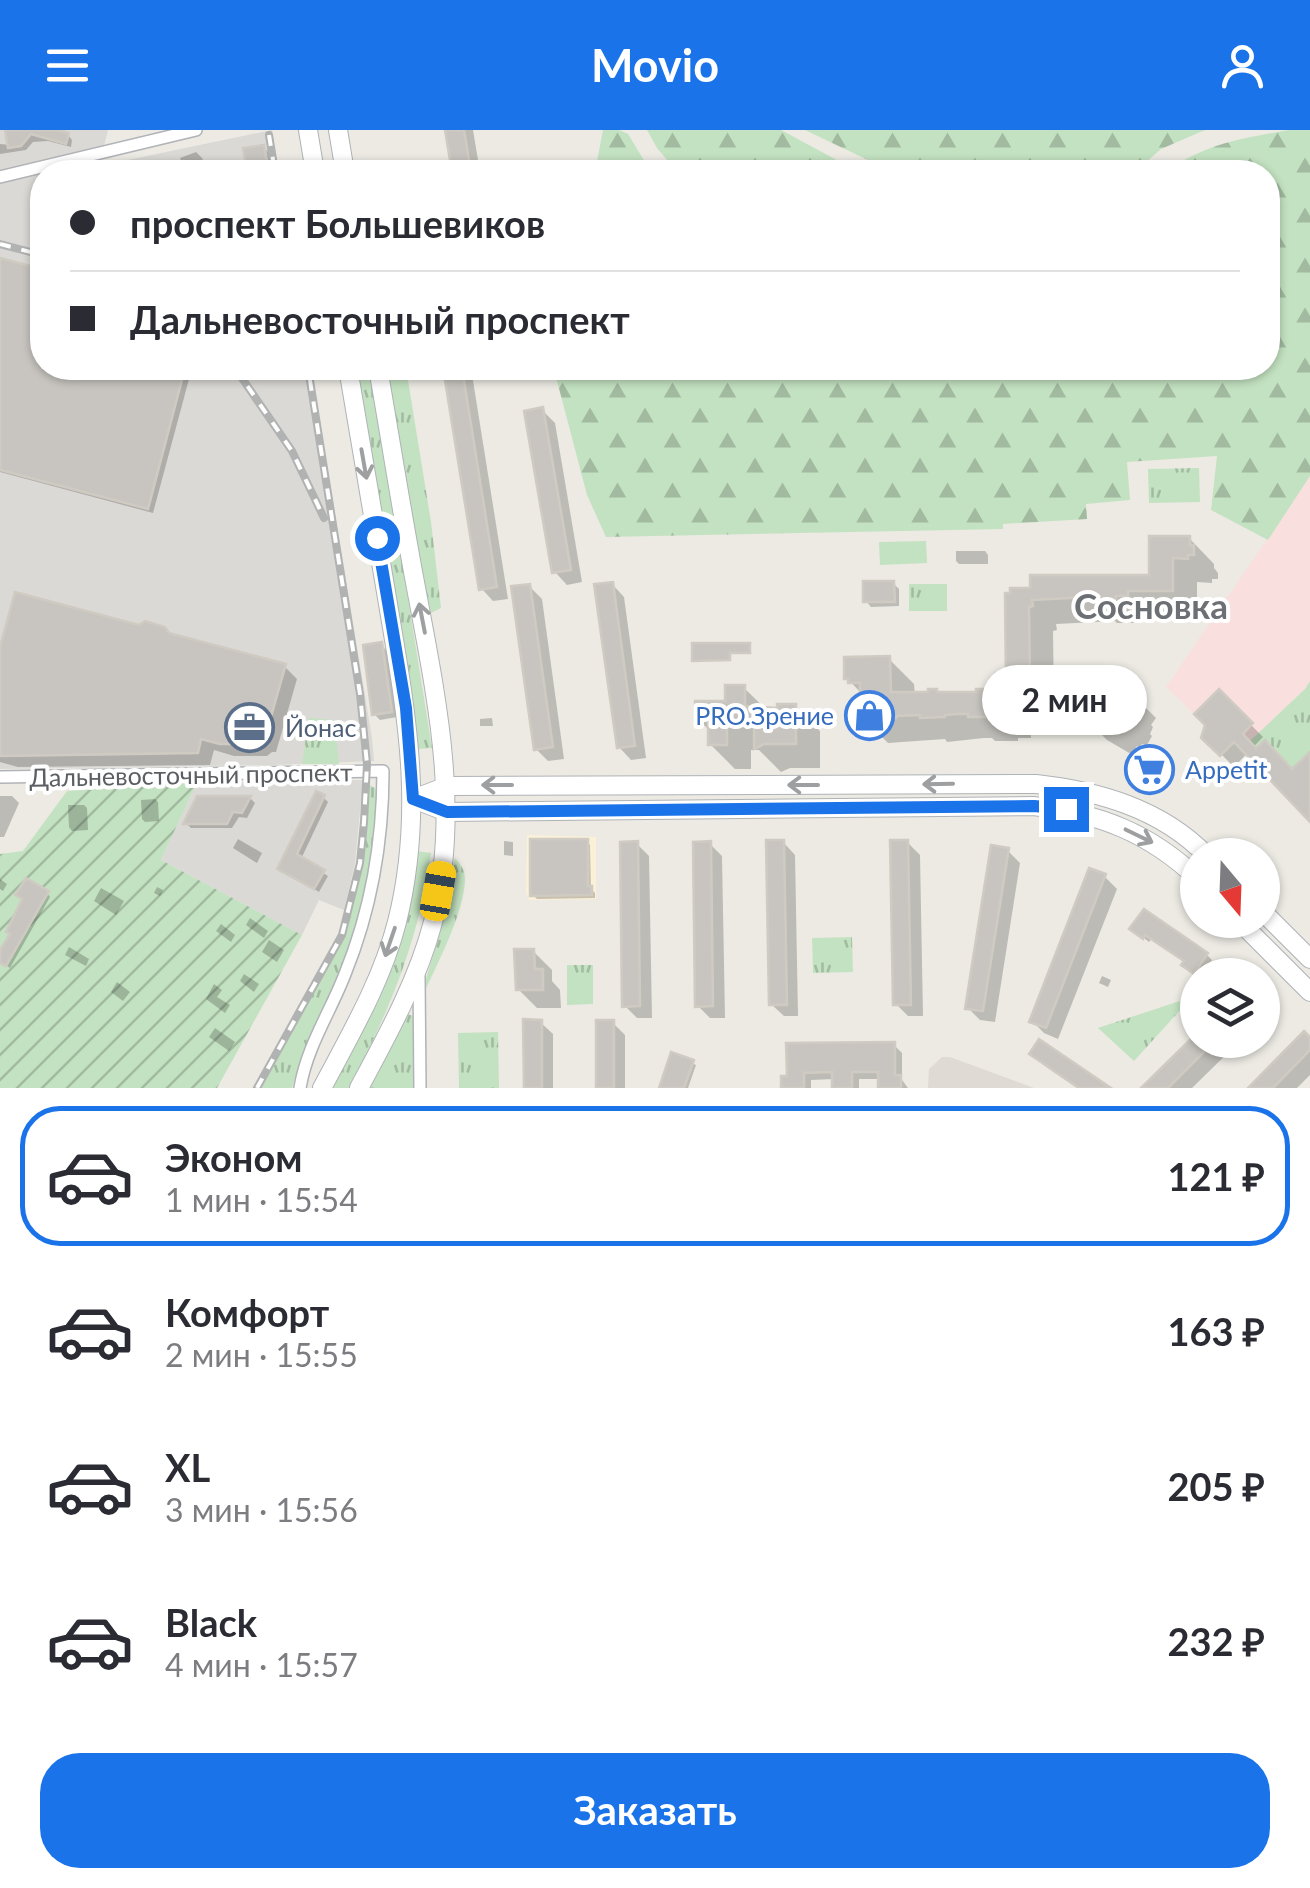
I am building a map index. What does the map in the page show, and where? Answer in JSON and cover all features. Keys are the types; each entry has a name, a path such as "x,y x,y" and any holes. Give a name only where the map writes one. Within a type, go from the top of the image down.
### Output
{"street":[{"path":"74,160 196,130"},
{"path":"308,130 313,160"},
{"path":"338,130 344,160"},
{"path":"0,178 30,171"},
{"path":"322,1088 372,990 396,926 404,891 413,799 406,708 350,380"},
{"path":"359,1088 422,956 434,919 447,812 447,786 428,650 380,380"},
{"name":"Дальневосточный проспект","path":"0,777 383,772 379,844 364,919 343,979 314,1040"},
{"path":"413,799 447,786 1036,784 1068,787 1124,803 1188,838"},
{"path":"413,799 447,812 1034,806 1089,815 1143,836 1180,862"},
{"path":"1280,929 1310,959"},
{"path":"1256,938 1310,992"},
{"path":"420,1088 418,984 422,956"},
{"path":"314,1040 318,1057 337,1060"},
{"path":"300,1088 314,1040"}],"shaded area":[{"path":"0,130 108,130 100,160 30,160 30,380 313,380 374,761 0,769"},
{"path":"272,130 277,160 128,160"},
{"path":"1310,476 1310,822 1243,752 1248,746 1239,738 1220,756 1201,738 1205,725 1214,716 1201,721 1166,687"},
{"path":"363,780 355,863 344,910 319,900 302,935 161,860 197,782"},
{"path":"527,835 596,837 596,899 529,900"},
{"path":"942,1057 1034,1088 928,1088 929,1069"}],"green space":[{"path":"603,130 619,130 628,134 644,160 597,160"},
{"path":"647,130 781,130 837,160 667,160"},
{"path":"805,130 1205,130 1161,149 1149,160 868,160"},
{"path":"1310,130 1310,476 1268,540 1211,510 1217,456 1127,462 1130,500 1086,504 1087,519 1003,524 1003,529 606,537 587,495 557,380 1280,380 1280,160 1185,160 1240,140"},
{"path":"358,380 373,380 432,748 418,749"},
{"path":"388,380 408,380 441,608 431,613 411,524"},
{"path":"1199,468 1200,502 1149,503 1148,469"},
{"path":"926,541 927,563 880,565 879,542"},
{"path":"909,584 947,584 947,611 909,611"},
{"path":"1310,681 1310,752 1296,772 1265,740 1256,748 1250,741"},
{"path":"309,718 334,720 339,764 302,764"},
{"path":"197,782 161,860 302,935 217,1088 0,1088 0,854 23,851 67,791"},
{"path":"369,785 377,792 369,875 348,952 304,1050 292,1088 259,1088 344,937 361,866"},
{"path":"416,851 431,853 401,974 350,1088 331,1088"},
{"path":"455,858 464,873 464,893 426,989 425,982 441,929"},
{"path":"852,937 853,972 813,973 812,938"},
{"path":"567,965 593,965 593,1004 567,1005"},
{"path":"1180,1001 1180,1010 1134,1061 1098,1028"},
{"path":"408,1014 413,1016 414,1088 367,1088"},
{"path":"498,1032 499,1088 459,1088 458,1033"}],"building":[{"path":"5,130 69,133 66,144 31,134 21,146 8,148"},
{"path":"445,130 464,130 469,160 450,160"},
{"path":"264,145 267,160 245,160 243,148"},
{"path":"0,258 30,266 30,380 182,380 148,509 0,470"},
{"path":"445,380 464,380 497,587 479,590"},
{"path":"543,407 571,570 552,573 524,411"},
{"path":"1149,536 1190,536 1190,545 1194,545 1194,555 1188,555 1188,559 1173,558 1173,591 1128,591 1128,596 1116,599 1032,600 1032,689 1030,695 1022,698 1006,698 1007,714 860,719 860,683 844,679 844,657 890,656 891,692 1006,691 1005,593 1010,593 1010,588 1030,588 1030,575 1149,575"},
{"path":"863,581 894,581 895,602 863,602"},
{"path":"613,582 635,746 617,748 594,584"},
{"path":"530,584 553,747 534,750 511,586"},
{"path":"15,592 139,625 145,621 165,627 169,633 286,664 264,741 220,744 201,739 198,753 0,756 0,647"},
{"path":"382,642 392,712 372,715 363,645"},
{"path":"692,643 750,643 750,653 730,653 730,660 692,661"},
{"path":"1108,672 1133,691 1121,721 1111,723 1105,731 1079,715 1089,704 1094,707 1106,689 1101,686"},
{"path":"725,685 745,685 745,706 777,708 777,704 796,704 796,744 764,744 754,749 754,726 727,726 727,745 708,745 708,720 695,720 695,701 725,701"},
{"path":"1219,689 1253,723 1243,734 1256,748 1265,740 1292,769 1310,752 1310,822 1234,742 1220,756 1201,738 1205,725 1194,714"},
{"path":"316,791 325,795 297,854 325,870 314,889 277,869"},
{"path":"197,796 251,796 242,813 233,812 227,824 183,824"},
{"path":"530,839 588,839 588,886 592,886 592,895 530,896"},
{"path":"766,840 784,840 787,1005 769,1005"},
{"path":"890,840 908,840 911,1005 893,1005"},
{"path":"638,841 640,1006 622,1007 620,842"},
{"path":"711,841 713,1006 695,1007 693,842"},
{"path":"991,845 1009,848 983,1011 965,1009"},
{"path":"1089,868 1106,874 1046,1028 1029,1022"},
{"path":"26,878 49,891 6,966 0,963 0,950 22,899 15,895"},
{"path":"1144,909 1180,934 1180,938 1208,953 1205,958 1180,958 1129,929"},
{"path":"514,949 534,949 535,969 543,969 543,990 516,990"},
{"path":"523,1019 542,1020 542,1088 524,1088"},
{"path":"596,1020 614,1020 614,1088 596,1088"},
{"path":"1304,1031 1310,1037 1310,1050 1273,1088 1248,1088 1280,1058"},
{"path":"1039,1039 1111,1088 1079,1088 1029,1054"},
{"path":"895,1042 895,1075 901,1075 901,1088 878,1088 878,1072 852,1072 852,1088 832,1088 832,1072 804,1073 804,1088 781,1088 781,1076 787,1076 786,1043"},
{"path":"1180,1050 1180,1058 1198,1058 1168,1088 1141,1088"},
{"path":"671,1052 694,1060 684,1088 659,1088"}],"railway":[{"path":"269,135 273,160"},
{"path":"0,244 30,252"},
{"path":"243,380 292,451 324,518"},
{"path":"257,1088 342,935 360,863 364,822 367,764 360,694 310,380"}],"place":[{"name":"PRO.Зрение","path":"869,715"},
{"name":"Йонас","path":"250,727"},
{"name":"Appetit","path":"1150,769"}],"district":[{"name":"Сосновка","path":"1151,605"}],"route":[{"path":"377,538 406,708 413,799 447,812 1034,806 1066,809"}]}
